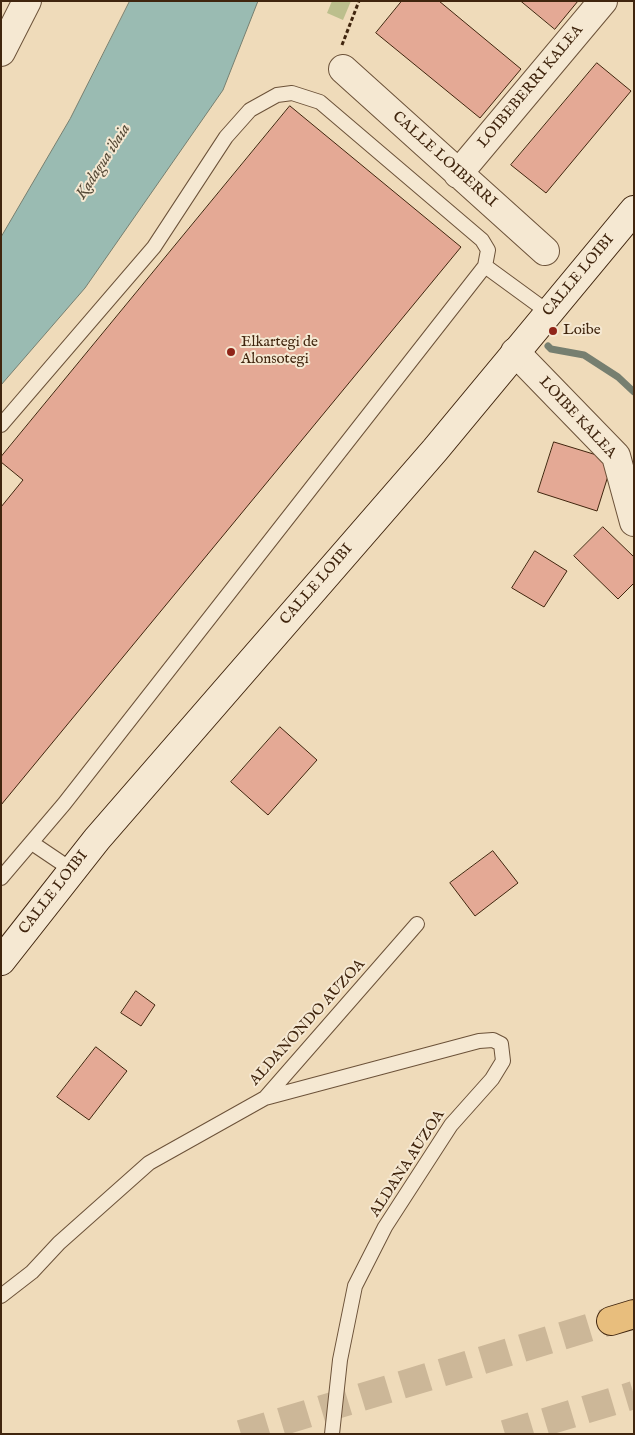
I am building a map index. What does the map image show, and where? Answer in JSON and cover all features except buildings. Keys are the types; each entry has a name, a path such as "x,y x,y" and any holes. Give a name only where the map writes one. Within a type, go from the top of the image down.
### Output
{"street":[{"path":"1,52 27,1"},
{"name":"LOIBEBERRI KALEA","path":"458,174 603,1"},
{"name":"CALLE LOIBERRI","path":"342,70 545,251"},
{"name":"CALLE LOIBI","path":"1,961 72,870 428,458 634,210"},
{"name":"LOIBE KALEA","path":"515,352 616,456 634,522"}],"lane":[{"path":"1,425 154,247 226,137 250,110 277,95 292,93 320,102 482,240 488,250 485,266 32,843 1,878"},
{"path":"485,266 548,312"},
{"path":"32,843 72,870"},
{"name":"ALDANONDO AUZOA","path":"1,1296 32,1272 59,1243 150,1163 265,1098 417,924"},
{"name":"ALDANA AUZOA","path":"265,1098 479,1041 493,1040 501,1044 504,1053 503,1061 492,1079 451,1125 385,1227 355,1286 340,1360 332,1434"}],"path":[{"path":"342,70 342,45 359,1"}],"green space":[{"path":"332,1 351,1 343,20 327,13"}],"water":[{"name":"Kadagua ibaia","path":"130,1 258,1 223,90 85,288 1,385 1,237 70,119"}],"waterway":[{"path":"548,346 551,349 584,355 618,377 634,392"}],"tunnel":[{"path":"241,1434 611,1321"},
{"path":"505,1434 634,1395"}],"place":[{"name":"Loibe","path":"553,331"},
{"name":"Elkartegi de Alonsotegi","path":"231,352"}]}
